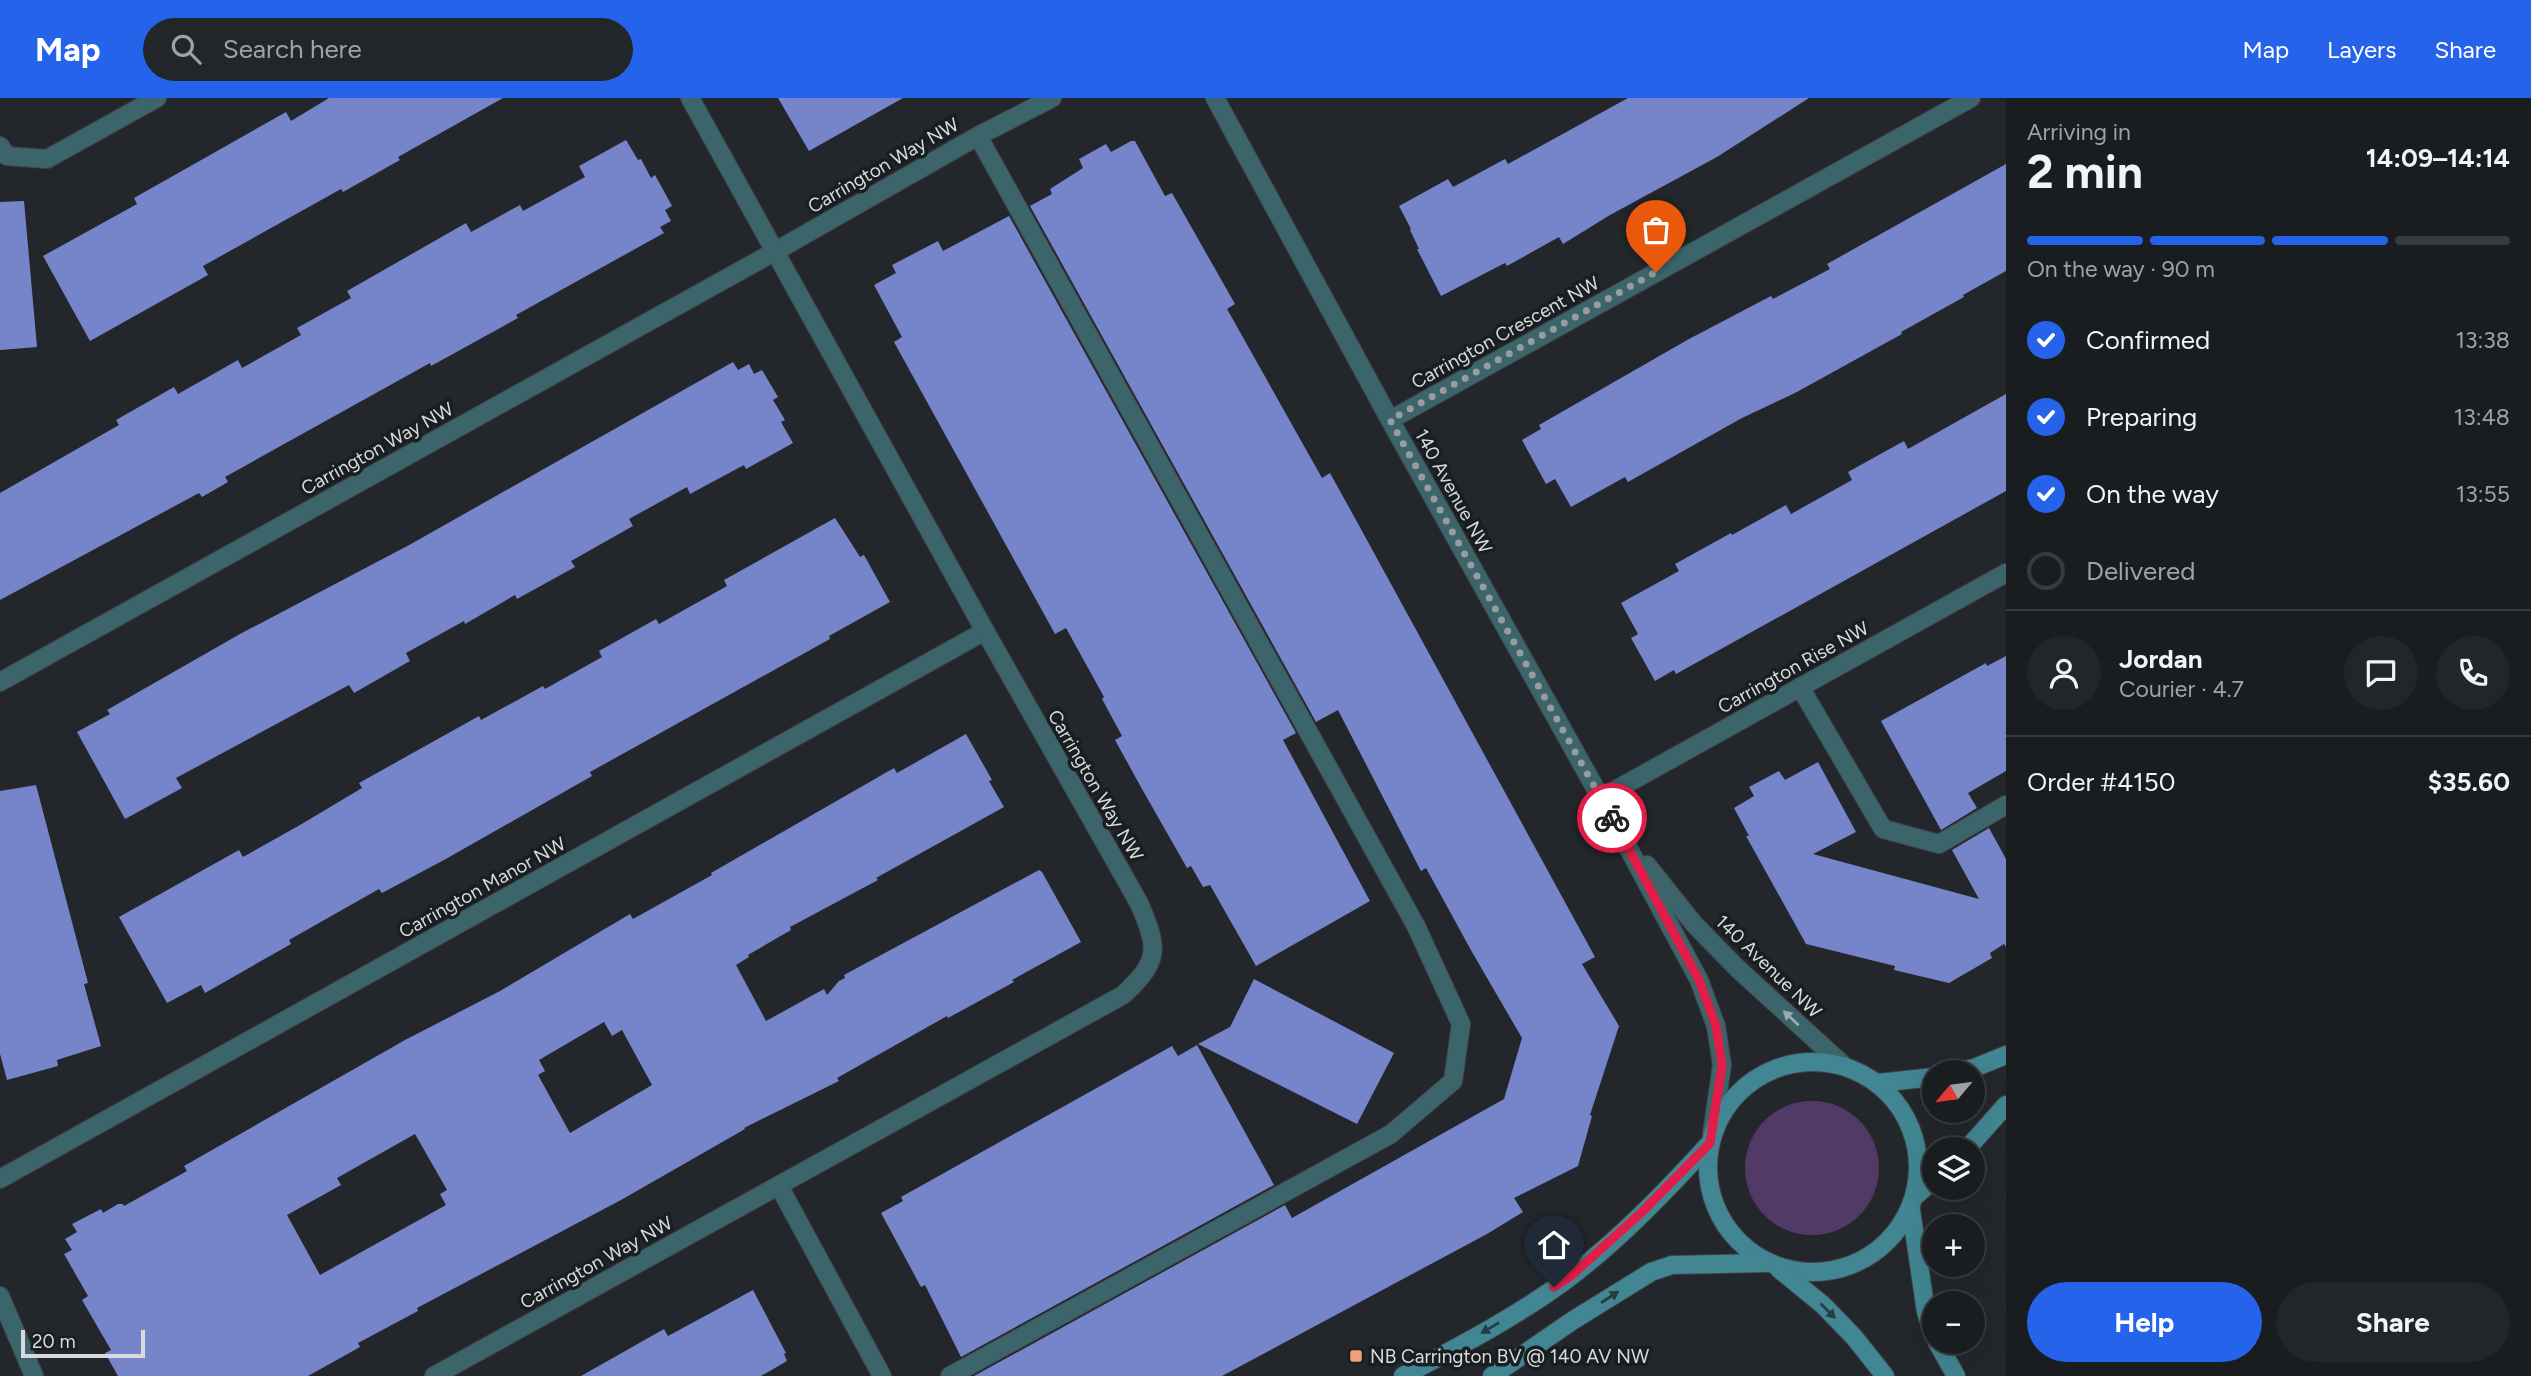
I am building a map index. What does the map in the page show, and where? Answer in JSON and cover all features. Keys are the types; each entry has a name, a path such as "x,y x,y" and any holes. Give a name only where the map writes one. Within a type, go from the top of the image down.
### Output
{"street":[{"path":"0,146 7,156 47,159 157,98"},
{"path":"690,98 774,252"},
{"name":"Carrington Way NW","path":"0,682 774,252 978,135 1052,98"},
{"name":"140 Avenue NW","path":"1215,98 1687,955 1716,1026 1722,1065 1707,1178 1717,1213 1737,1242 1823,1305 1854,1337 1885,1376"},
{"name":"Carrington Crescent NW","path":"1390,420 1970,98"},
{"path":"950,1376 1391,1134 1453,1081 1461,1024 1416,926 978,135"},
{"name":"Carrington Way NW","path":"434,1376 1123,995 1140,980 1153,958 1152,934 1139,903 774,252"},
{"name":"Carrington Rise NW","path":"1601,797 2006,573"},
{"name":"Carrington Manor NW","path":"0,1179 985,631"},
{"path":"1800,687 1882,829 1938,844 2006,806"},
{"name":"140 Avenue NW","path":"1618,829 1694,924 1737,968 1842,1064 1878,1083 1903,1110 1918,1145 1918,1172 1913,1204 1923,1291"},
{"path":"1985,1064 2006,1055"},
{"name":"140 Avenue NW","path":"1711,1138 1732,1099 1763,1073 1802,1061 1842,1064"},
{"path":"1878,1083 1922,1078"},
{"path":"1978,1137 2006,1105"},
{"path":"1404,1376 1520,1311 1571,1276 1642,1212 1711,1138"},
{"path":"779,1185 882,1376"},
{"path":"1913,1204 1922,1194"},
{"name":"140 Avenue NW","path":"1771,1265 1818,1274 1860,1263 1894,1237 1913,1204"},
{"path":"1492,1376 1572,1321 1651,1272 1672,1265 1771,1265"},
{"path":"0,1296 34,1376"},
{"path":"1943,1354 1956,1376"}],"shaded area":[{"path":"1812,1101 1837,1106 1859,1121 1874,1143 1879,1168 1874,1193 1859,1215 1837,1230 1812,1235 1787,1230 1765,1215 1750,1193 1745,1168 1750,1143 1765,1121 1787,1106"}],"building":[{"path":"329,98 503,98 398,157 400,160 343,192 341,189 203,266 208,275 90,341 43,256 137,204 134,198 286,112 291,121"},
{"path":"778,98 903,98 809,151"},
{"path":"1628,98 1809,98 1717,157 1610,215 1563,244 1559,237 1507,266 1505,263 1441,296 1399,206 1448,179 1453,187 1505,159 1508,164"},
{"path":"626,140 651,178 655,175 672,206 665,210 671,221 660,227 664,233 516,315 518,318 431,366 430,363 225,477 228,482 202,497 199,493 0,600 0,493 119,425 116,420 174,387 178,394 238,360 242,368 301,335 297,328 351,298 347,291 466,223 471,232 520,205 523,211 585,177 579,166"},
{"path":"1135,141 1165,196 1172,193 1235,304 1227,309 1322,478 1330,473 1356,520 1595,957 1582,964 1619,1026 1590,1115 1592,1116 1578,1166 1514,1198 1523,1212 1487,1234 1222,1376 974,1376 1285,1205 1292,1218 1504,1099 1522,1038 1426,868 1421,871 1338,710 1316,722 1030,206 1052,194 1050,189 1083,168 1079,159 1106,144 1111,152"},
{"path":"2006,164 2006,271 1901,332 1902,334 1795,393 1742,418 1628,482 1625,477 1571,507 1555,479 1546,484 1522,440 1541,429 1539,425 1689,339 1830,269 1827,264"},
{"path":"24,201 37,347 0,350 0,202"},
{"path":"1009,216 1296,733 1283,740 1370,901 1256,966 1210,885 1203,887 1191,866 1187,868 1142,789 1115,740 1122,736 1102,699 1104,697 1066,628 1055,634 894,342 902,337 874,285 896,273 892,265 938,241 943,251"},
{"path":"733,362 738,370 749,364 754,374 762,370 778,397 773,400 785,420 781,422 793,443 746,469 744,465 690,494 687,487 629,519 633,526 571,561 575,567 517,599 515,595 465,624 464,621 406,653 410,661 354,693 349,685 176,778 182,788 125,819 77,732 110,714 107,710 240,634 411,544"},
{"path":"2006,394 2006,491 1676,674 1674,670 1655,681 1631,638 1638,634 1621,603 1679,571 1675,564 1731,533 1732,535 1786,505 1791,514 1852,480 1848,472 1904,441 1908,449"},
{"path":"835,518 860,557 864,555 890,602 829,636 830,639 590,772 592,776 444,860 382,893 379,889 289,940 291,944 205,993 201,985 167,1003 119,917 239,850 243,857 362,788 359,783 479,716 481,720 543,686 545,689 602,657 599,651 656,619 659,624 727,586 724,580"},
{"path":"2006,656 2006,771 1968,793 1977,808 1941,830 1881,721 1986,663 1987,666"},
{"path":"966,734 1004,807 790,927 791,930 736,965 766,1021 824,989 827,995 845,978 844,975 1039,870 1081,942 1012,980 1014,982 837,1078 839,1081 744,1128 621,1200 417,1308 418,1311 358,1343 360,1347 308,1376 118,1376 105,1353 111,1350 82,1300 88,1296 64,1254 72,1250 65,1239 77,1232 72,1224 101,1209 103,1213 118,1204 124,1206 187,1171 184,1166 405,1040 500,991 630,914 633,919 894,768 897,773","holes":["604,1022 612,1036 622,1030 652,1085 570,1133 538,1075 545,1071 539,1060","415,1134 447,1190 440,1194 446,1205 320,1275 287,1215 341,1185 337,1178"]},
{"path":"1818,762 1856,832 1813,854 1979,899 1952,850 1989,828 2006,859 2006,947 2004,944 1990,953 1992,958 1949,983 1894,970 1895,966 1806,944 1746,836 1749,836 1734,808 1754,796 1749,787 1779,771 1785,780"},
{"path":"36,785 88,983 84,984 101,1046 57,1060 58,1066 7,1080 0,1054 0,791"},
{"path":"1254,979 1394,1053 1357,1124 1198,1044 1230,1027"},
{"path":"1197,1045 1274,1185 961,1357 925,1285 921,1287 881,1213 903,1201 901,1197 1172,1046 1178,1056"},
{"path":"753,1290 786,1353 784,1354 787,1361 761,1376 581,1376 664,1329 668,1336"}],"way so far":[{"path":"1612,818 1390,420 1656,272"}],"place":[{"name":"NB Carrington BV @ 140 AV NW","path":"1356,1356"}],"route":[{"path":"1554,1287 1571,1276 1642,1212 1710,1143 1722,1065 1716,1026 1699,980 1612,818"}]}
